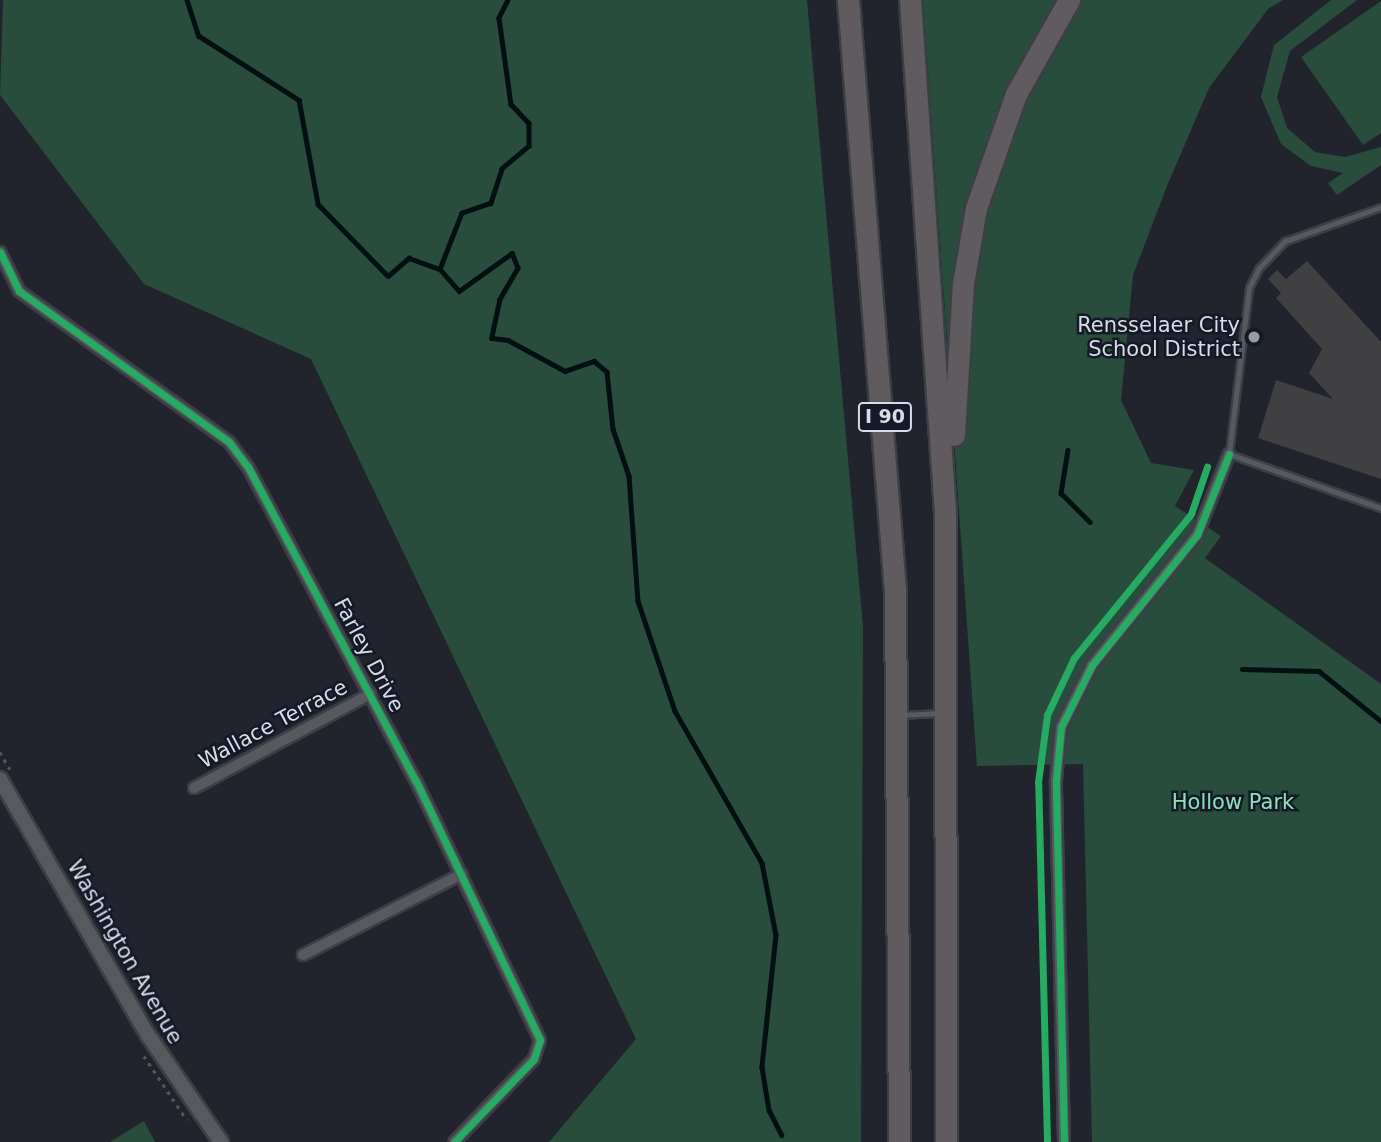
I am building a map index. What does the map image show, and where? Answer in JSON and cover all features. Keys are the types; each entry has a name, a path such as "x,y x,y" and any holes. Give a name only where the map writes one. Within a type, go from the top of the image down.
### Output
{"highway":[{"name":"I 90","path":"848,0 883,381 898,715 899,1142"},
{"name":"I 90","path":"910,0 928,197 946,574 946,1142"},
{"path":"946,574 960,319 976,208 1016,94 1069,0"}],"street":[{"name":"Farley Drive","path":"0,252 19,290 229,442 248,467 463,874 540,1040 534,1059 454,1142"},
{"path":"1064,1142 1056,780 1061,727 1092,665 1197,535 1229,454"},
{"name":"Wallace Terrace","path":"194,788 370,694"},
{"name":"Washington Avenue","path":"0,779 148,1035 220,1142"},
{"path":"303,955 463,874"}],"lane":[{"path":"1381,207 1285,241 1259,268 1249,288 1229,454 1381,508"},
{"path":"898,715 948,713"}],"green space":[{"path":"3,0 807,0 863,627 861,1142 549,1142 636,1039 311,359 144,284 0,95"},
{"name":"Hollow Park","path":"923,0 1283,0 1268,9 1209,88 1167,186 1133,275 1121,400 1151,463 1194,470 1175,506 1221,536 1205,558 1381,684 1381,1142 1092,1142 1083,764 977,766"},
{"path":"1331,0 1357,0 1290,51 1277,97 1287,128 1315,152 1345,157 1381,147 1381,165 1337,195 1328,183 1343,173 1311,166 1281,144 1261,97 1274,45"},
{"path":"1381,1 1381,133 1363,145 1301,57"},
{"path":"144,1121 155,1142 110,1142"}],"building":[{"name":"Rensselaer City School District","path":"1307,261 1381,342 1381,479 1258,438 1276,380 1333,399 1309,373 1322,349 1276,298 1281,293 1268,279 1277,270 1286,279"}],"waterway":[{"path":"187,0 199,36 299,100 318,204 388,276 409,258 440,269"},
{"path":"508,0 499,18 511,104 529,123 529,146 502,169 491,203 462,213 440,269 459,291 512,253 518,268 500,299 492,338 508,340 565,371 594,361 607,372 613,429 629,476 638,601 675,711 762,863 776,935 762,1067 769,1110 782,1135"},
{"path":"1068,450 1061,493 1090,522"},
{"path":"1242,669 1319,671 1381,721"}],"cycle path":[{"path":"0,252 19,291 229,442 248,467 416,781 540,1040 534,1059 454,1142"},
{"path":"1064,1142 1056,780 1061,727 1092,665 1197,535 1229,454"},
{"path":"1047,1142 1038,782 1047,715 1074,658 1191,514 1207,467"}],"place":[{"name":"Rensselaer City School District","path":"1254,337"}]}
